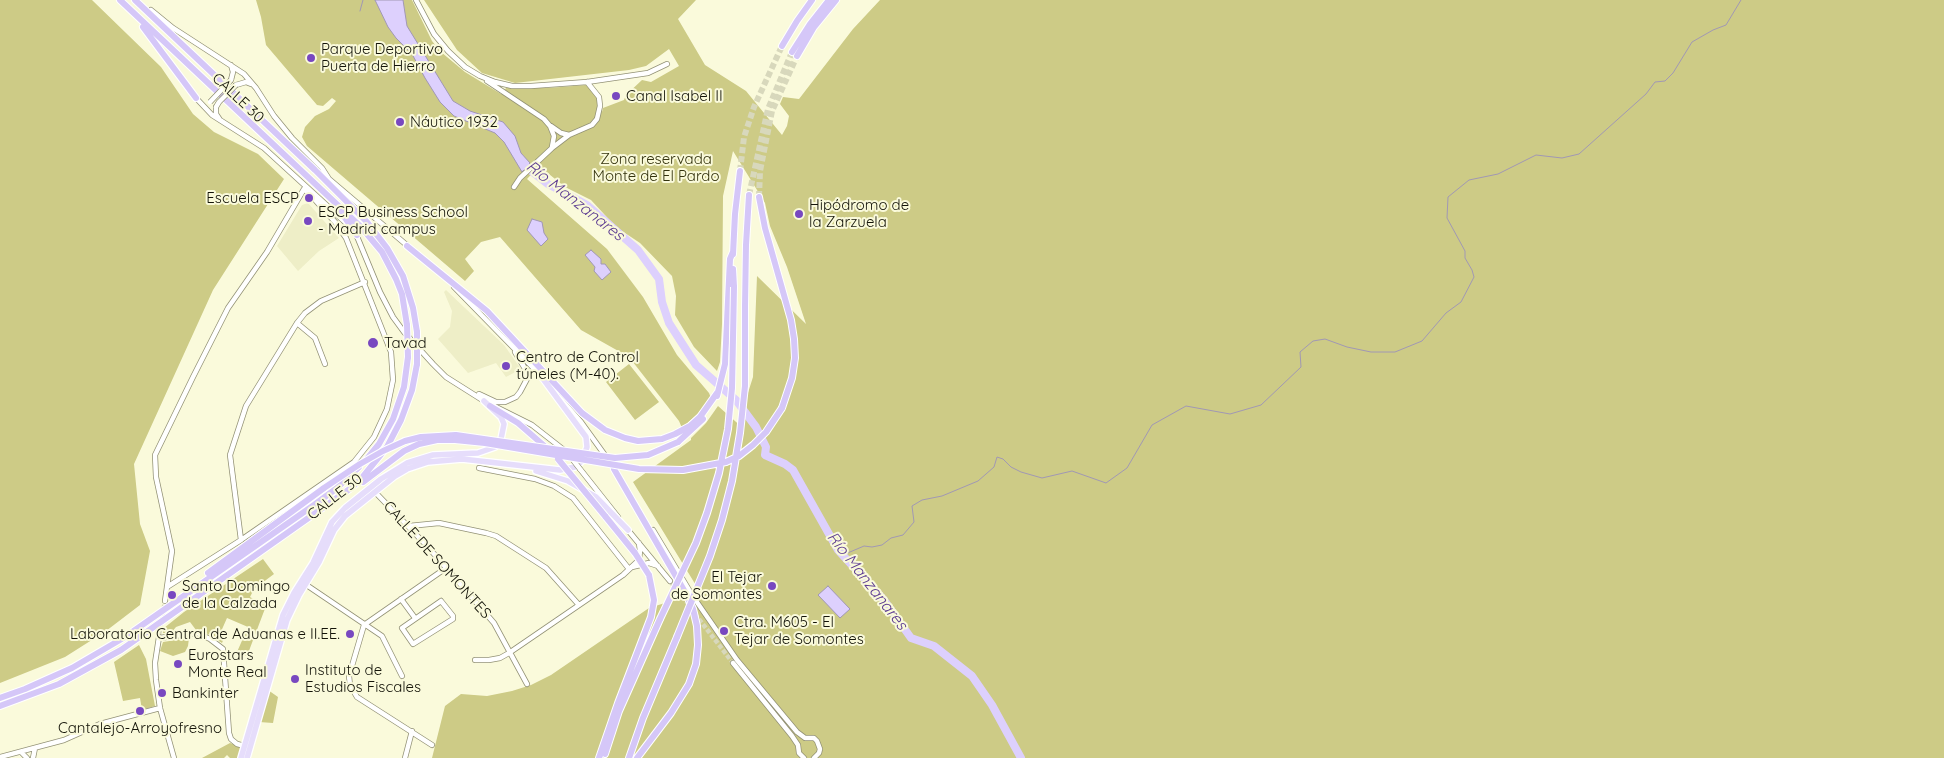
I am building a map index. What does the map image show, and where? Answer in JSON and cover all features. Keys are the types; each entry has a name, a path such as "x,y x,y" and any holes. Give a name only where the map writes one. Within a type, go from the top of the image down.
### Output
{"highway":[{"path":"115,0 147,31 196,98"},
{"name":"CALLE 30","path":"0,698 53,678 94,656 165,605 337,488 366,460 379,444 393,419 404,387 408,357 407,325 402,294 382,252 361,227 120,0"},
{"path":"135,0 150,10"},
{"name":"CALLE 30","path":"0,706 59,684 120,650 351,488 374,463 391,440 412,390 416,364 417,332 409,293 396,262 367,222 315,170 135,0"},
{"path":"782,46 812,0"},
{"path":"829,0 810,24 794,54 836,0"},
{"path":"315,170 329,179"},
{"path":"351,488 364,481 404,451 419,444 437,440 470,436 599,457 632,458 648,455 678,442 692,430 710,409 717,393 725,364 735,214 740,171"},
{"path":"629,758 642,718 710,556 732,481 745,386 746,245 749,196"},
{"path":"165,605 324,488 383,450 405,441 421,437 455,438 639,469 683,470 726,462 739,456 766,432 782,408 792,378 795,358 791,320 765,228 760,197"},
{"path":"336,205 357,235"},
{"path":"407,246 487,311 582,413 595,424 614,435 638,441 662,439 675,434 700,417 717,393"},
{"path":"603,758 619,711 686,566 707,513 728,429 732,388 731,288"},
{"path":"490,406 533,435 558,459 635,553 649,575 654,600 652,617 618,703 599,758"},
{"path":"614,469 685,592 693,609 697,626 696,664 690,684 637,758"}],"main road":[{"path":"247,758 284,627 294,603 319,562 338,524 345,516 374,491 407,468 428,462 456,458 566,470 579,464 584,457 587,442 584,432 541,376"},
{"path":"241,758 283,615 313,563 332,522 345,508 381,479 407,463 433,455 490,450 498,443 504,433 503,421 484,401"},
{"path":"499,463 549,474 581,488 596,497 628,530"}],"street":[{"path":"416,0 434,34 465,67 544,119 550,126 561,133 569,135"},
{"path":"150,10 173,28 244,74 256,88 276,119 322,168 329,179 446,280 541,376 581,422 614,469 718,635 788,723 805,738 814,738 817,741 822,758"},
{"path":"196,98 204,102 210,102 231,80 233,72 229,63"},
{"path":"480,76 512,86 531,86 587,82 648,73 667,64"},
{"path":"225,125 217,116 216,108 218,102 236,85 246,82 256,88"},
{"path":"514,188 520,178 552,148 569,135 592,125 597,119 600,104 599,97 587,82"},
{"path":"196,98 212,115 225,125 264,148 357,235 388,308 404,332 446,377 484,401 532,425 556,443 573,460 670,581"},
{"path":"550,126 554,136 552,148"},
{"path":"167,587 241,540 354,462 374,437 387,409 393,380 391,352 365,282 346,238 335,222 305,191 299,181"},
{"path":"165,605 172,551 156,477 155,455 228,308 267,252 305,191"},
{"path":"316,201 338,216"},
{"path":"241,540 230,456 246,406 297,323 321,301 365,282"},
{"path":"297,323 315,338 326,364"},
{"path":"466,389 496,402 505,402 516,397 520,392 527,379 526,372 522,361 505,338"},
{"path":"480,468 535,478 554,486 573,498 630,569"},
{"name":"CALLE DE SOMONTES","path":"374,491 409,526 494,623 527,684"},
{"path":"409,526 439,523 496,536 546,568 579,605"},
{"path":"475,660 500,658 509,653 630,569 638,560 639,543"},
{"path":"630,569 649,563 658,566"},
{"path":"432,745 357,697 353,691 349,676 364,625 446,568"},
{"path":"169,579 177,580"},
{"path":"305,584 364,625 376,630 382,636 402,676"},
{"path":"401,599 415,618"},
{"path":"441,601 454,618 413,644 402,629 415,618 441,601"},
{"path":"173,758 160,708 156,680 155,663 159,637 197,633 210,638 223,650 229,733 231,739 237,744 245,746"},
{"path":"733,663 798,745 799,753 804,758"},
{"path":"0,757 64,740 100,724 160,708"},
{"path":"405,758 412,731"},
{"path":"798,745 805,738"},
{"path":"33,758 35,748"},
{"path":"21,752 27,758"},
{"path":"814,758 819,753"}],"shaded area":[{"path":"375,0 403,0 407,26 453,101 470,111 503,122 515,136 521,153 530,163 522,172 504,142 495,133 454,116 440,102 412,54 388,27"},
{"name":"ESCP Business School - Madrid campus","path":"308,203 339,238 319,251 298,271 277,246 302,205"},
{"path":"532,219 542,222 544,233 548,239 541,246 527,230"},
{"path":"591,250 601,259 601,264 605,264 611,272 602,280 594,271 595,267 585,255"},
{"path":"446,290 504,345 521,369 506,377 496,363 468,373 438,339 450,327 452,311 444,292"},
{"path":"828,586 850,609 840,618 818,595"}],"green space":[{"path":"0,0 92,0 161,67 193,114 214,132 258,154 284,179 213,290 134,464 140,524 150,551 140,605 106,631 65,657 0,683"},
{"name":"Zona reservada Monte de El Pardo","path":"256,0 412,0 432,41 441,52 465,72 501,94 507,87 547,88 587,85 600,97 602,112 603,108 624,100 626,95 642,80 651,82 679,66 669,49 646,66 629,70 515,83 482,73 457,50 424,0 696,0 678,19 705,65 746,91 782,135 787,126 789,116 780,104 783,97 799,99 853,29 880,0 1944,0 1944,758 432,758 445,706 461,694 487,696 531,685 551,675 649,608 700,592 633,482 691,440 718,406 744,429 739,421 753,377 757,276 806,324 787,267 770,226 765,203 733,151 723,196 722,324 720,362 717,371 694,347 675,315 676,296 672,276 640,243 616,227 591,200 565,187 539,166 527,179 607,249 643,297 677,355 709,393 711,398 703,409 682,428 679,421 629,357 581,330 500,237 481,242 465,259 474,271 465,281 307,146 302,137 305,127 315,116 329,109 336,101 332,98 323,106 317,105 266,45"},
{"path":"629,364 659,402 635,420 606,382"},
{"path":"263,559 274,574 254,589 250,597 266,606 247,656 237,652 248,627 227,618 219,636 224,638 222,643 203,631 196,630 190,622 176,627 171,633 163,633 164,628 184,612"},
{"path":"189,638 185,652 173,656 160,651 163,642"},
{"path":"139,645 146,659 155,706 142,710 140,698 123,701 114,662"},
{"path":"268,690 278,697 273,723 259,722"},
{"path":"230,743 243,748 239,758 230,758 227,755 224,758 202,758"}],"waterway":[{"path":"360,11 363,0"},
{"path":"843,555 864,546 882,545 891,538 903,535 914,522 912,506 922,500 942,496 978,481 994,467 997,457 1021,472 1042,478 1072,471 1106,483 1127,468 1152,425 1186,406 1230,414 1261,405 1301,367 1300,352 1313,341 1325,339 1347,347 1371,352 1395,352 1422,341 1446,313 1461,302 1474,277 1465,258 1465,251 1447,218 1448,197 1469,180 1498,174 1536,155 1562,158 1579,154 1646,94 1655,82 1665,81 1673,73 1692,42 1726,25 1741,0"},
{"name":"Río Manzanares","path":"520,159 525,166 548,184 587,205 638,250 659,279 662,302 669,323 696,365 736,400 756,427 766,447 765,455 785,464 793,470 838,550 884,600 911,638 934,646 972,676 992,705 1021,758"}],"tunnel":[{"path":"740,171 744,137 754,107 782,46"},
{"path":"749,195 768,109 792,52"},
{"path":"759,197 760,171 772,111 797,56"},
{"path":"670,581 689,605"},
{"path":"159,635 165,601"},
{"path":"695,614 733,663"}],"place":[{"name":"Parque Deportivo Puerta de Hierro","path":"311,58"},
{"name":"Canal Isabel II","path":"616,96"},
{"name":"Náutico 1932","path":"400,122"},
{"name":"Escuela ESCP","path":"309,198"},
{"name":"Hipódromo de la Zarzuela","path":"799,214"},
{"name":"ESCP Business School - Madrid campus","path":"308,221"},
{"name":"Tavad","path":"373,343"},
{"name":"Centro de Control túneles (M-40).","path":"506,366"},
{"name":"El Tejar de Somontes","path":"772,586"},
{"name":"Santo Domingo de la Calzada","path":"172,595"},
{"name":"Ctra. M605 - El Tejar de Somontes","path":"724,631"},
{"name":"Laboratorio Central de Aduanas e II.EE.","path":"350,634"},
{"name":"Eurostars Monte Real","path":"178,664"},
{"name":"Instituto de Estudios Fiscales","path":"295,679"},
{"name":"Bankinter","path":"162,693"},
{"name":"Cantalejo-Arroyofresno","path":"140,711"}]}
